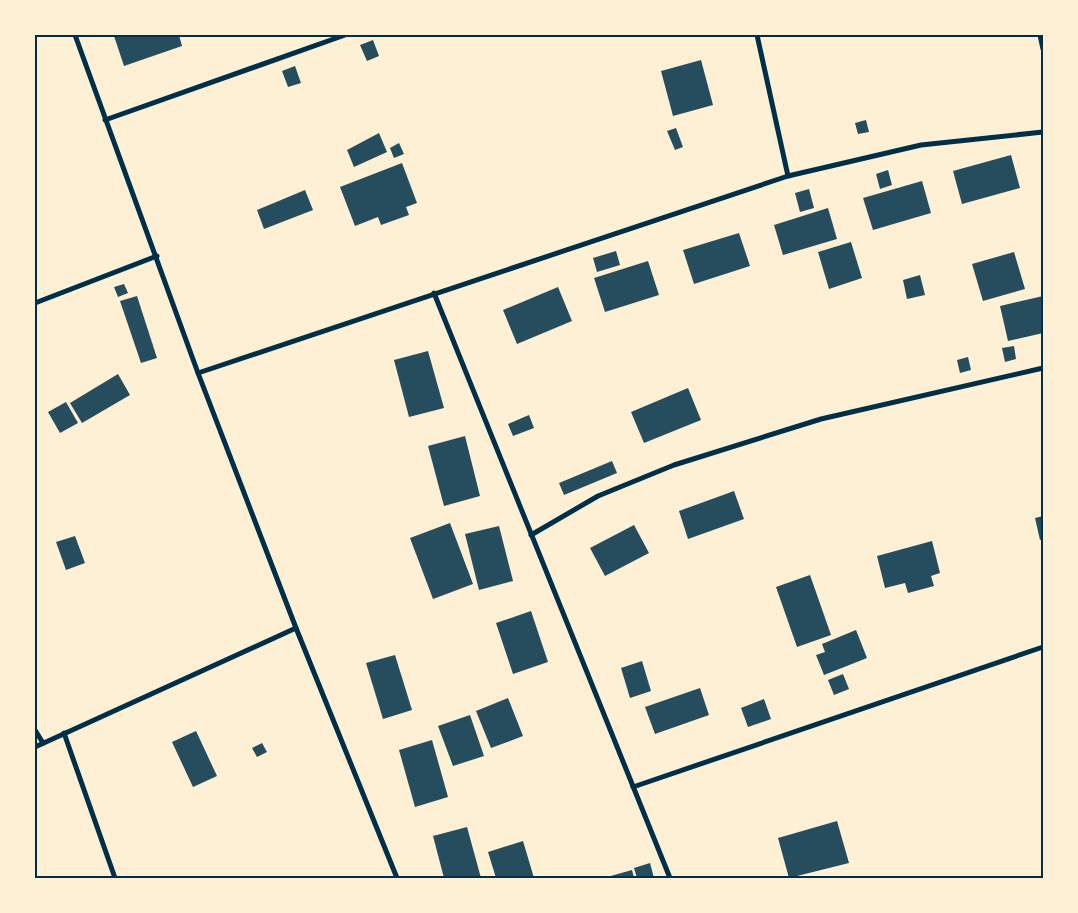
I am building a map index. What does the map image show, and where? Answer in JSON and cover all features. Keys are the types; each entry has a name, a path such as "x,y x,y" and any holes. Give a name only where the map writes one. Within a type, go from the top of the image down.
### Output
{"street":[{"path":"76,35 105,120 157,256 198,373 296,628 397,878"},
{"path":"105,120 345,35"},
{"path":"757,35 788,176"},
{"path":"1040,35 1043,49"},
{"path":"198,373 788,176 921,145 1043,132"},
{"path":"35,303 157,256"},
{"path":"434,293 670,878"},
{"path":"531,535 598,496 674,465 821,419 1043,368"},
{"path":"35,747 296,628"},
{"path":"633,787 1043,648"},
{"path":"35,730 43,743"},
{"path":"64,733 116,878"}],"building":[{"path":"115,35 179,35 182,46 124,66"},
{"path":"373,40 379,56 367,61 360,45"},
{"path":"701,60 713,105 673,116 661,71"},
{"path":"295,66 301,83 288,87 282,71"},
{"path":"866,120 869,132 858,134 855,123"},
{"path":"676,128 683,147 675,150 667,131"},
{"path":"379,133 387,152 354,167 347,150"},
{"path":"399,143 404,154 394,158 390,148"},
{"path":"1011,155 1020,188 962,204 953,171"},
{"path":"402,163 417,203 406,207 409,215 381,225 378,217 355,226 340,187"},
{"path":"888,170 892,185 880,189 876,174"},
{"path":"922,181 931,213 873,230 863,198"},
{"path":"809,189 814,208 800,212 795,193"},
{"path":"305,190 313,210 264,229 257,210"},
{"path":"828,208 837,239 783,255 774,225"},
{"path":"739,233 750,266 694,284 683,250"},
{"path":"851,242 862,278 829,289 818,252"},
{"path":"616,251 620,265 597,272 593,258"},
{"path":"1014,252 1025,289 983,301 972,264"},
{"path":"648,261 659,295 605,312 594,278"},
{"path":"920,275 925,295 907,299 903,280"},
{"path":"124,284 128,293 118,297 114,287"},
{"path":"558,287 572,321 517,344 503,310"},
{"path":"137,296 157,358 141,363 120,301"},
{"path":"1043,296 1043,333 1008,341 1000,306"},
{"path":"1014,346 1016,359 1005,362 1002,348"},
{"path":"428,351 444,408 409,417 394,360"},
{"path":"968,357 971,370 960,373 957,360"},
{"path":"118,374 130,395 82,423 70,403"},
{"path":"688,388 701,420 644,443 631,412"},
{"path":"66,402 78,423 60,433 48,412"},
{"path":"529,415 534,428 513,436 508,424"},
{"path":"465,436 480,496 444,506 428,446"},
{"path":"612,461 617,473 564,495 559,483"},
{"path":"734,491 744,519 688,539 679,511"},
{"path":"1043,516 1043,539 1040,540 1035,518"},
{"path":"450,523 473,584 433,599 410,538"},
{"path":"634,525 649,553 605,576 590,548"},
{"path":"499,526 513,581 479,590 465,534"},
{"path":"75,536 85,563 66,570 56,542"},
{"path":"932,541 940,573 931,576 934,586 908,593 905,583 885,588 877,556"},
{"path":"810,575 831,635 797,647 776,587"},
{"path":"531,611 548,662 513,674 496,623"},
{"path":"856,630 867,658 824,675 816,655 825,652 822,644"},
{"path":"395,655 412,710 383,719 366,663"},
{"path":"642,661 651,691 630,698 621,668"},
{"path":"843,674 849,689 834,695 828,680"},
{"path":"700,688 709,715 655,734 645,707"},
{"path":"508,698 523,736 491,748 476,711"},
{"path":"764,699 771,719 748,727 741,708"},
{"path":"470,715 484,756 453,766 438,726"},
{"path":"196,731 217,776 193,787 172,742"},
{"path":"432,740 448,797 415,807 399,750"},
{"path":"262,743 267,752 257,757 252,748"},
{"path":"837,821 849,863 789,878 778,838"},
{"path":"467,827 481,878 444,878 433,836"},
{"path":"523,841 534,878 496,878 488,852"},
{"path":"650,863 654,878 637,878 634,868"},
{"path":"632,870 634,878 607,878 607,877"}]}
